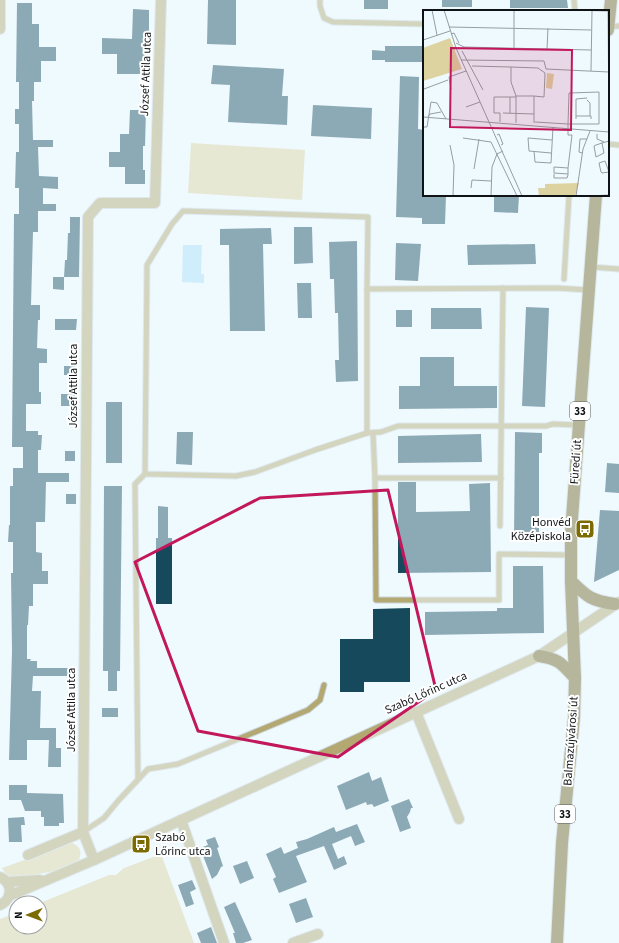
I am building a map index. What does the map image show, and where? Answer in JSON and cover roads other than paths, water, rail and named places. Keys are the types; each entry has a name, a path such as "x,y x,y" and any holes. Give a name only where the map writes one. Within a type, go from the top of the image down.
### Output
{"main road":[{"path":"609,18 611,0"},
{"name":"Füredi út","path":"573,634 571,532 596,196"},
{"path":"571,581 598,602 617,603"},
{"name":"Balmazújvárosi út","path":"557,943 562,843 574,718 575,678 573,634"},
{"path":"539,656 554,659 565,667 575,678"}],"street":[{"path":"0,0 0,30"},
{"name":"József Attila utca","path":"83,832 88,216 100,203 155,202 161,0"},
{"name":"Szabó Lőrinc utca","path":"12,895 94,860 539,656 617,603"},
{"path":"416,712 459,819"},
{"path":"181,820 224,943"},
{"path":"28,855 83,832 94,860"},
{"path":"3,879 9,886 10,895"},
{"name":"Szabó Lőrinc utca","path":"3,879 46,880"},
{"name":"Szabó Lőrinc utca","path":"0,905 8,899"},
{"path":"293,943 318,934"}],"lane":[{"path":"320,0 320,6 324,18 333,22 423,24"},
{"path":"574,0 575,10"},
{"path":"609,27 619,26"},
{"path":"564,279 569,196"},
{"path":"138,779 135,484 145,474 146,265 172,224 183,212 368,217 367,289 370,433 375,478 376,600 499,600 499,554 571,555"},
{"path":"591,267 619,269"},
{"path":"500,526 503,288"},
{"path":"367,289 503,288 589,290"},
{"path":"145,474 236,476 255,472 315,450 398,426 579,425"},
{"path":"375,478 501,478"},
{"path":"83,832 104,818 148,768 178,764 308,710 320,700 324,685"}],"water":[{"path":"183,245 202,245 201,274 204,274 204,283 182,282"}],"place":[{"name":"Honvéd Középiskola","path":"585,529"},
{"name":"Szabó Lőrinc utca","path":"141,844"}]}
